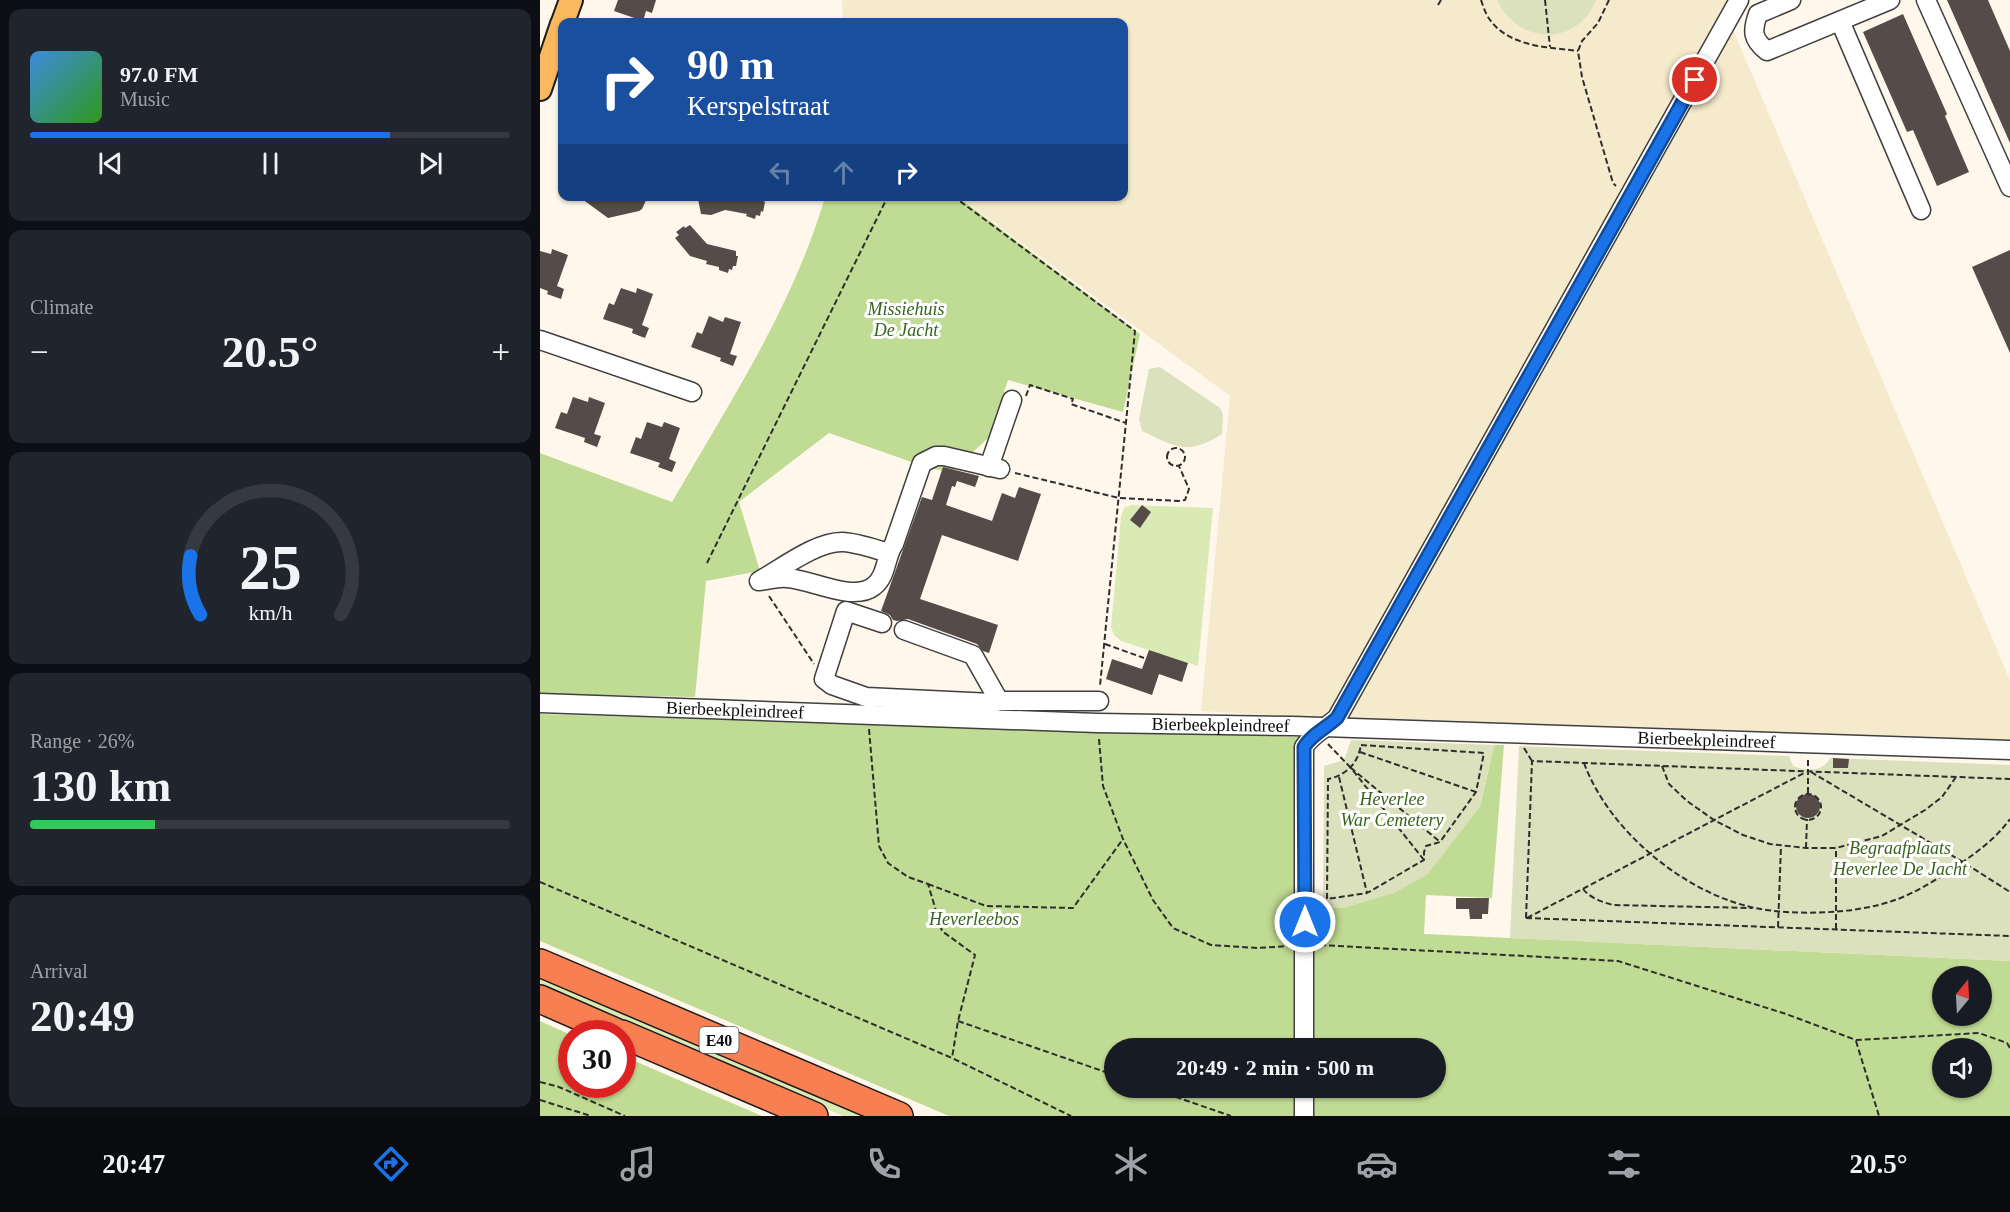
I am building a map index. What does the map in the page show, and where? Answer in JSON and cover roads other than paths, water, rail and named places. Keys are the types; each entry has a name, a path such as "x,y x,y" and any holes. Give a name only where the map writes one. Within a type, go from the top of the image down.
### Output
{"highway":[{"name":"E40","path":"540,963 898,1116"},
{"name":"E40","path":"540,999 589,1020"},
{"name":"E40","path":"636,1040 814,1116"}],"main road":[{"path":"565,18 571,0"},
{"path":"540,89 558,37"}],"street":[{"path":"1304,1038 1304,747 1308,739 1323,731 1337,718 1739,0"},
{"path":"1791,0 1758,14 1753,28 1757,43 1767,51 1890,0"},
{"path":"1926,0 2010,187"},
{"path":"1840,21 1921,210"},
{"path":"540,340 692,392"},
{"path":"888,553 866,546 842,542 830,543 759,581 787,578 836,590 864,591 874,586 881,578 888,553 894,544 922,463 936,456 944,456 995,468 1019,398"},
{"path":"882,622 846,611 824,679 832,685 866,698 992,703 999,701 1099,700"},
{"path":"904,630 973,655 999,701"},
{"name":"Bierbeekpleindreef","path":"540,703 1323,731 2010,750"},
{"path":"1304,1098 1304,1116"}],"park label":[{"name":"Missiehuis De Jacht","path":"906,319"},
{"name":"Heverlee War Cemetery","path":"1392,809"},
{"name":"Begraafplaats Heverlee De Jacht","path":"1900,858"},
{"name":"Heverleebos","path":"974,919"}]}
